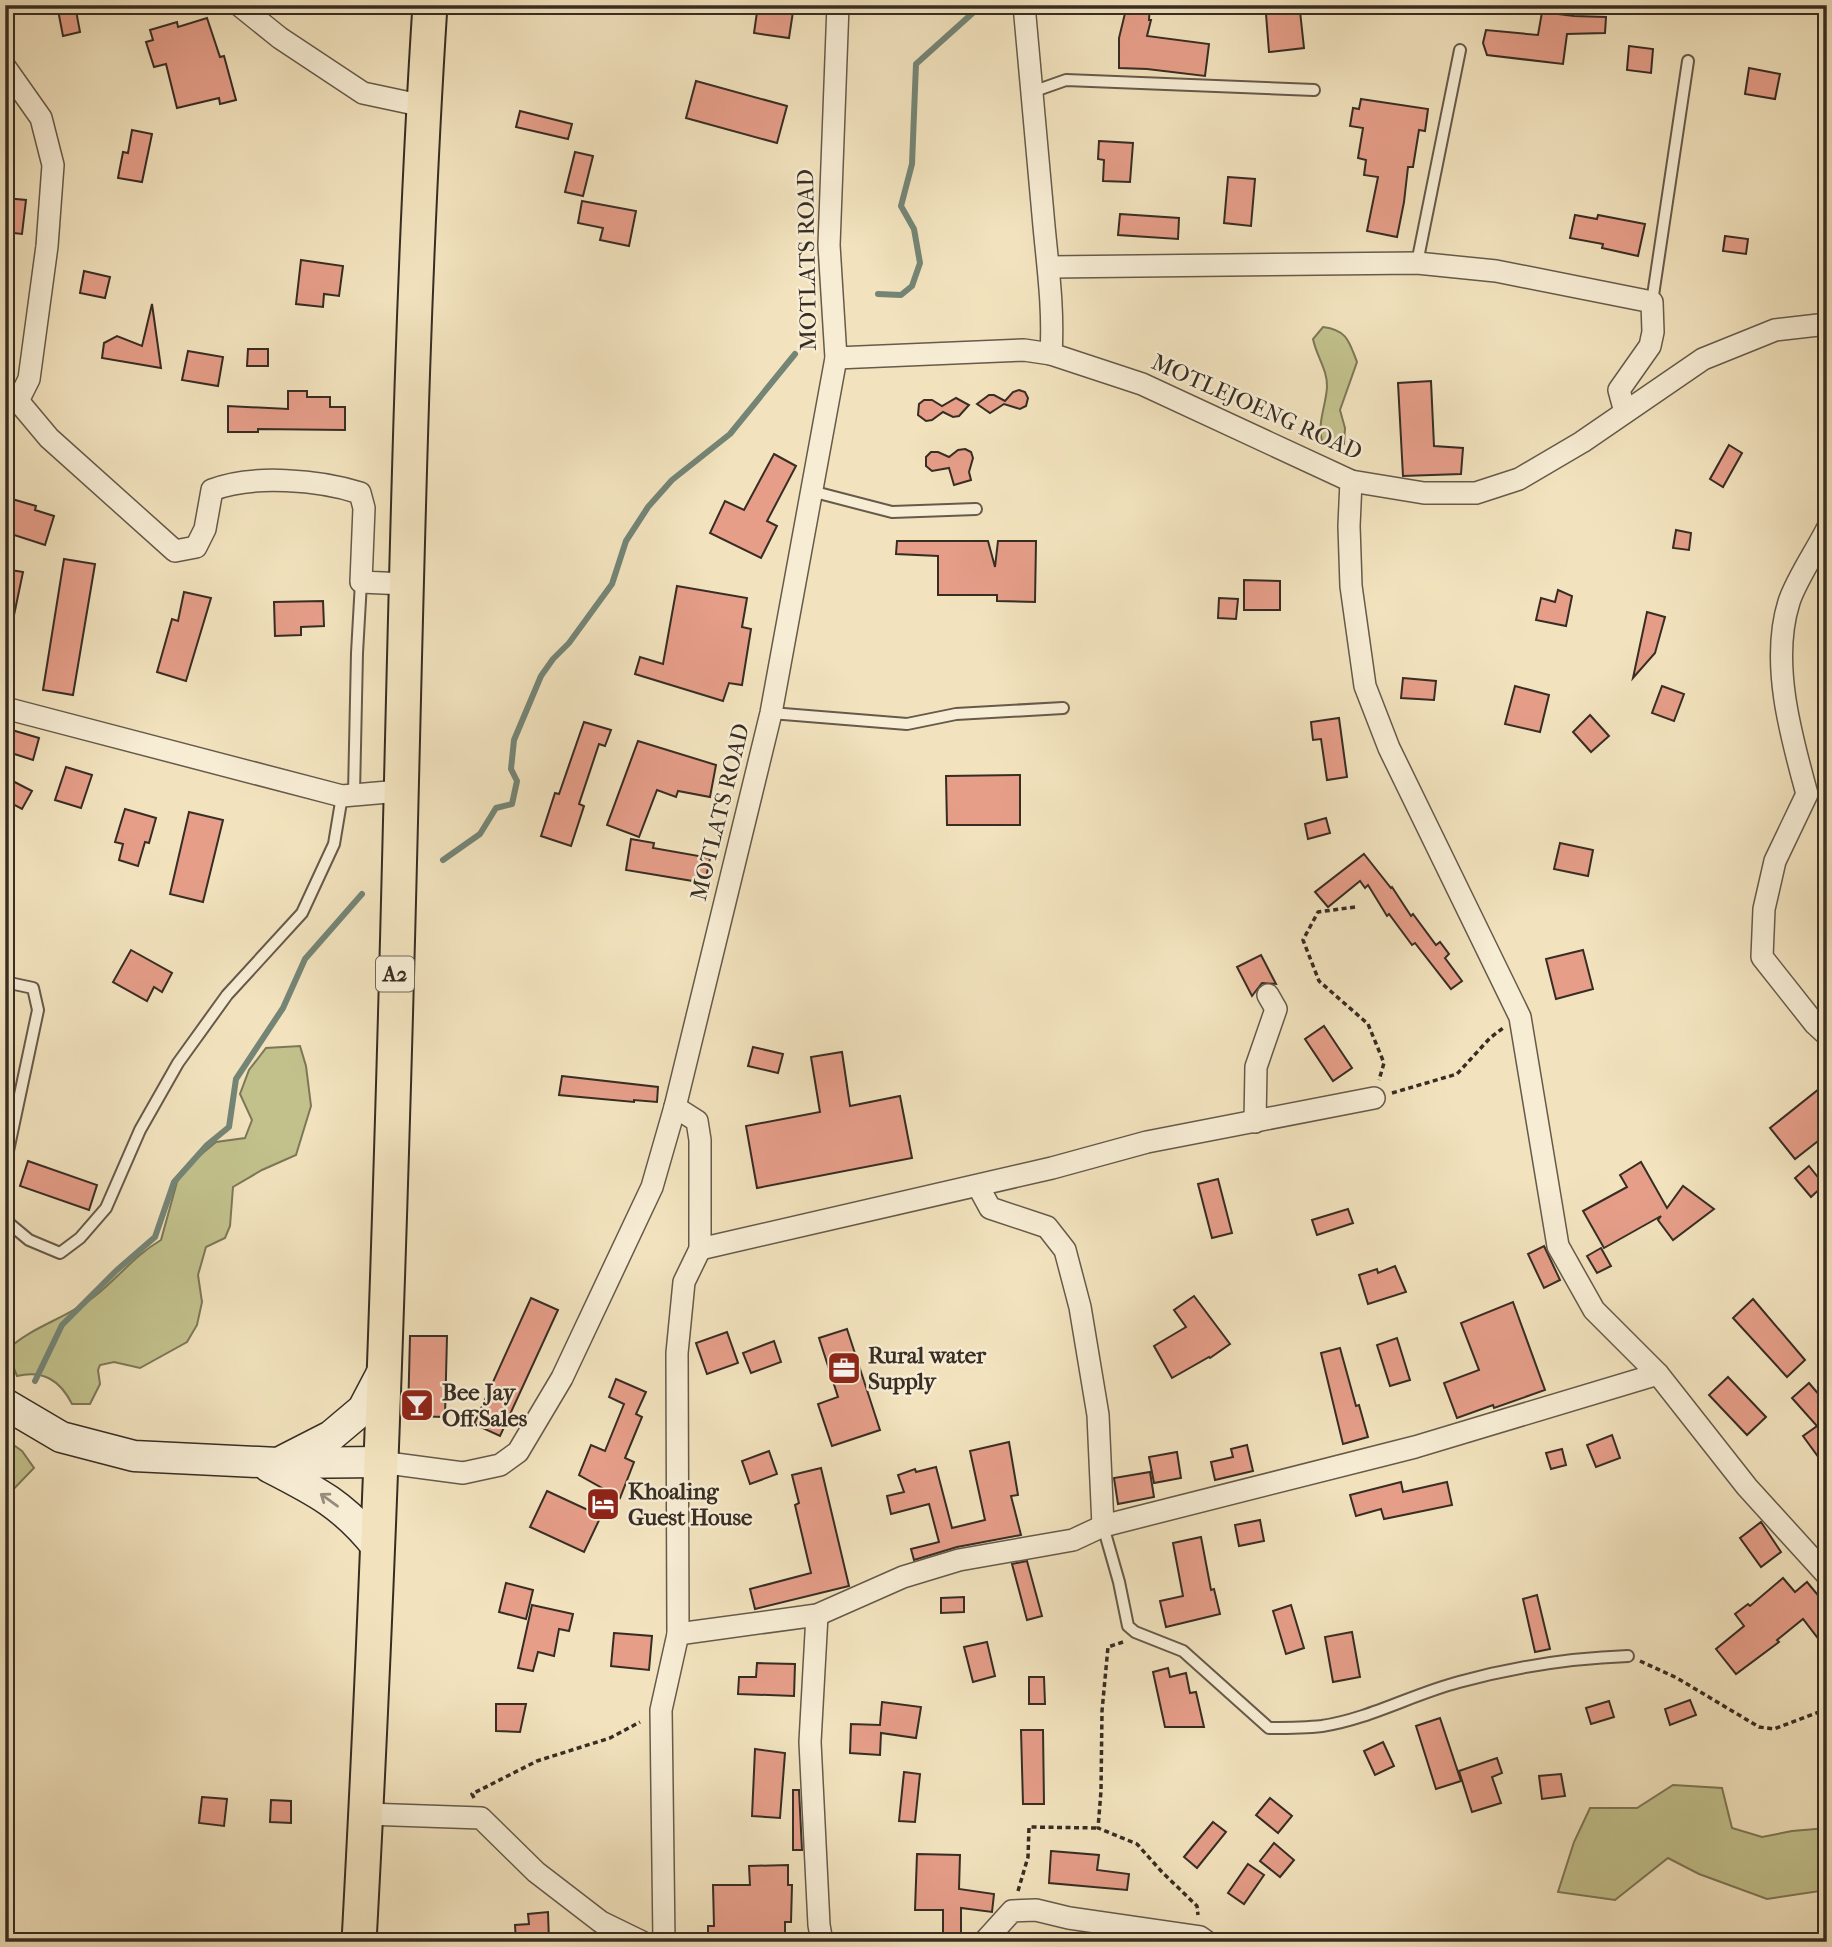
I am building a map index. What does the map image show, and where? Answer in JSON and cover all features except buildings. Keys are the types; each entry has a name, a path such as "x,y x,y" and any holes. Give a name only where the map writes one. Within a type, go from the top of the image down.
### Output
{"main road":[{"name":"A2","path":"359,1942 384,1369 405,584 430,5"},
{"path":"269,1463 331,1436 363,1409 384,1369"},
{"path":"5,1404 61,1437 134,1456 269,1463 380,1462"},
{"path":"269,1463 333,1502 359,1524 377,1547"}],"street":[{"path":"239,5 280,38 363,93 424,106"},
{"name":"MOTLATS ROAD","path":"380,1462 463,1472 500,1465 518,1452 562,1378 652,1187 675,1108 771,713 836,358 829,245 838,5"},
{"path":"1024,5 1043,218 1050,267 1053,318 1051,354"},
{"path":"5,67 12,86 41,118 53,164 47,247 29,379 12,403 175,551 195,547 205,529 212,490 227,484 279,481 336,485 360,493 364,508 361,582 405,584"},
{"path":"1050,267 1417,263 1496,271 1652,302 1653,332 1650,346 1619,390 1625,412"},
{"name":"MOTLEJOENG ROAD","path":"836,358 1024,350 1051,354 1142,384 1351,481 1424,492 1476,493 1520,480 1582,442 1703,359 1775,330 1827,324"},
{"path":"1351,481 1351,586 1365,686 1389,748 1520,1017 1558,1246 1594,1310 1658,1374 1747,1487 1827,1575"},
{"path":"1827,529 1789,601 1781,644 1785,712 1807,794 1775,860 1764,909 1762,957 1815,1024 1827,1035"},
{"path":"5,708 348,794 400,791"},
{"path":"1255,1122 1256,1067 1276,1009 1268,995"},
{"path":"700,1249 978,1186 1147,1142 1374,1098"},
{"path":"664,1942 661,1710 678,1634 677,1353 684,1282 700,1249 700,1140 697,1121 675,1108"},
{"path":"978,1186 990,1208 1046,1227 1065,1250 1080,1307 1098,1415 1103,1526"},
{"path":"678,1634 817,1615 860,1594 959,1560 1073,1540 1103,1526 1415,1447 1658,1374"},
{"path":"817,1615 810,1742 822,1942"},
{"path":"366,1814 481,1818 536,1872 601,1922 642,1942"},
{"path":"984,1942 1012,1912 1036,1910 1069,1918 1204,1939"}],"lane":[{"path":"1417,263 1461,50"},
{"path":"1652,302 1688,61"},
{"path":"1032,92 1066,80 1314,89"},
{"path":"811,491 892,512 976,509"},
{"path":"5,1220 29,1240 60,1253 80,1238 106,1208 140,1130 178,1063 227,995 302,913 334,844 348,794 361,582"},
{"path":"771,713 907,724 956,714 1063,708"},
{"path":"5,982 33,988 38,1010 5,1165"},
{"path":"1103,1526 1119,1581 1128,1626 1135,1632 1183,1651 1269,1728 1324,1726 1458,1682 1544,1664 1599,1657 1628,1657"}],"path":[{"path":"1355,907 1318,912 1303,940 1319,981 1368,1024 1384,1063 1374,1098"},
{"path":"1374,1098 1457,1074 1490,1038 1520,1017"},
{"path":"1098,1828 1102,1711 1108,1647 1127,1640 1135,1632"},
{"path":"1628,1657 1677,1678 1759,1727 1774,1729 1827,1710"},
{"path":"481,1818 472,1794 537,1761 610,1738 661,1710"},
{"path":"1012,1912 1028,1857 1029,1827 1098,1828 1137,1844 1197,1906 1204,1939"}],"shaded area":[{"path":"1323,327 1337,331 1346,338 1357,362 1340,410 1345,428 1344,444 1335,446 1322,442 1321,435 1327,381 1313,339"},
{"path":"300,1046 306,1066 311,1106 296,1155 233,1187 230,1226 225,1238 206,1247 198,1275 202,1302 197,1325 187,1342 140,1368 114,1362 100,1365 100,1384 90,1404 72,1404 56,1383 43,1376 17,1376 7,1350 28,1335 84,1304 161,1240 177,1182 186,1167 216,1142 245,1138 252,1120 240,1094 249,1070 266,1048"},
{"path":"5,1439 22,1451 34,1468 5,1498"},
{"path":"1673,1785 1722,1788 1732,1828 1762,1837 1827,1828 1827,1890 1767,1899 1699,1874 1668,1858 1615,1900 1558,1892 1574,1842 1590,1808 1637,1808"}],"waterway":[{"path":"878,294 901,295 912,286 920,263 914,229 901,206 912,164 916,64 975,11 975,5"},
{"path":"443,860 480,834 496,808 512,804 517,781 511,769 514,740 541,676 612,584 626,541 648,507 672,480 730,434 795,354"},
{"path":"35,1381 62,1325 117,1270 155,1237 174,1182 207,1145 229,1127 236,1079 283,1008 305,959 362,894"}],"place":[{"name":"Rural water Supply","path":"844,1368"},
{"name":"Bee Jay Off Sales","path":"417,1405"},
{"name":"Khoaling Guest House","path":"603,1504"}]}
